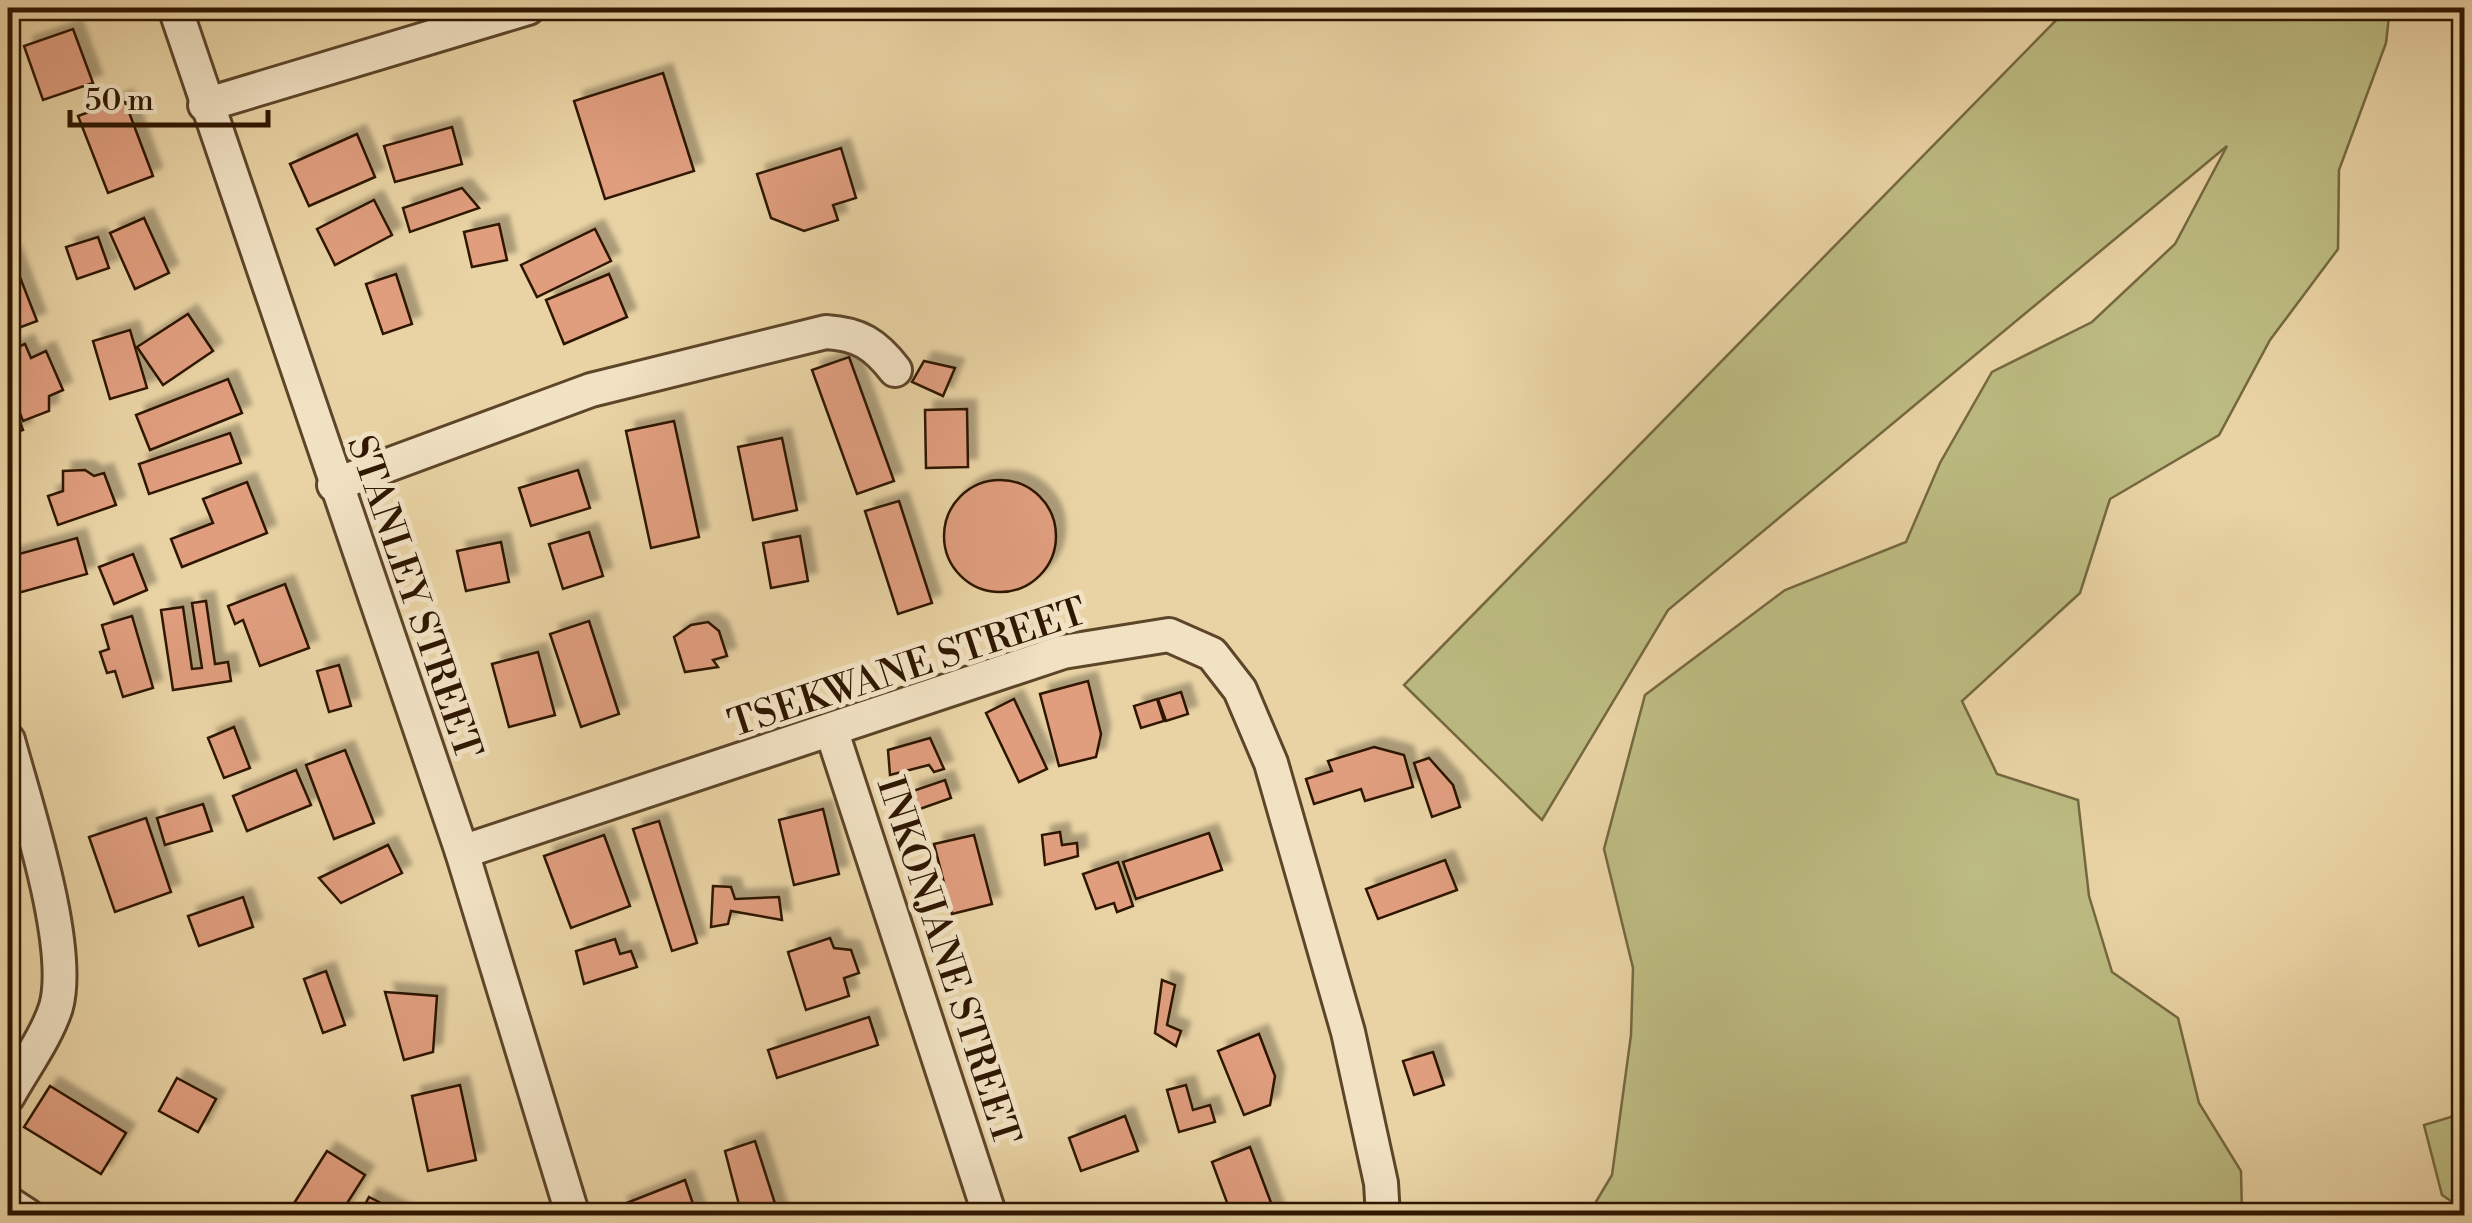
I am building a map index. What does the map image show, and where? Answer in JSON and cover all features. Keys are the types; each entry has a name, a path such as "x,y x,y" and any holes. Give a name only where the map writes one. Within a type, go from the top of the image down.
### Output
{"street":[{"name":"STANLEY STREET","path":"175,8 334,485 462,852 573,1216"},
{"path":"205,105 528,8"},
{"path":"334,485 591,390 711,364 826,332 852,334 878,348 895,370"},
{"name":"TSEKWANE STREET","path":"462,852 1063,652 1170,635 1212,654 1240,690 1271,763 1348,1032 1381,1183 1384,1216"},
{"name":"INKONJANE STREET","path":"832,732 990,1216"},
{"path":"8,740 44,871 58,962 56,1006 8,1096"},
{"path":"8,1203 28,1216"}],"shaded area":[{"path":"2068,8 2390,8 2386,43 2339,170 2338,249 2270,340 2219,435 2110,499 2080,593 1962,701 1997,774 2078,800 2089,896 2112,972 2178,1018 2199,1103 2241,1171 2242,1215 1588,1215 1612,1175 1631,1035 1633,968 1604,849 1645,695 1785,590 1906,542 1940,463 1992,372 2092,322 2175,244 2227,146 1668,610 1542,820 1404,685"},
{"path":"2464,1113 2464,1210 2442,1195 2424,1125"}],"building":[{"path":"73,29 93,83 43,100 24,46"},
{"path":"663,73 694,171 605,199 574,101"},
{"path":"124,99 153,176 108,193 78,116"},
{"path":"452,127 462,164 395,182 384,146"},
{"path":"357,134 375,177 309,206 290,164"},
{"path":"841,148 856,198 833,205 838,220 804,231 771,218 757,174"},
{"path":"462,188 479,208 410,232 403,208"},
{"path":"374,200 392,235 335,265 317,229"},
{"path":"144,218 169,273 135,289 110,233"},
{"path":"499,224 507,260 472,267 464,232"},
{"path":"595,229 611,261 537,297 521,265"},
{"path":"98,237 109,268 77,279 66,247"},
{"path":"11,254 37,321 8,332 8,256"},
{"path":"396,274 412,324 383,334 366,284"},
{"path":"609,274 627,317 564,344 546,300"},
{"path":"188,314 213,351 163,385 137,347"},
{"path":"130,330 147,388 110,399 93,341"},
{"path":"25,344 31,358 46,351 63,390 49,396 49,411 23,421 8,382 8,351"},
{"path":"849,357 894,481 857,494 812,370"},
{"path":"924,361 955,368 943,396 912,382"},
{"path":"228,379 242,413 150,450 136,415"},
{"path":"15,408 23,430 8,435 8,410"},
{"path":"967,409 968,467 926,468 925,410"},
{"path":"674,421 699,537 651,548 626,431"},
{"path":"230,433 241,463 149,494 139,464"},
{"path":"782,438 797,510 753,520 738,447"},
{"path":"85,470 94,476 104,473 116,505 58,525 48,496 63,491 63,471"},
{"path":"578,470 590,508 531,526 519,488"},
{"path":"1000,480 1022,484 1040,496 1052,514 1056,536 1052,558 1040,576 1022,588 1000,592 978,588 960,576 948,558 944,536 948,514 960,496 978,484"},
{"path":"247,482 267,533 182,567 171,539 213,523 203,499"},
{"path":"899,501 932,603 898,614 865,511"},
{"path":"589,532 603,576 563,589 549,544"},
{"path":"800,536 808,581 771,588 763,543"},
{"path":"77,538 87,574 18,593 8,557"},
{"path":"501,542 509,582 466,591 457,551"},
{"path":"133,554 147,590 114,604 99,567"},
{"path":"285,584 309,648 260,666 243,620 235,624 228,606"},
{"path":"206,601 215,664 228,662 231,681 173,690 161,610 183,607 192,669 202,668 192,603"},
{"path":"132,616 153,688 123,697 115,671 107,673 100,652 109,649 102,625"},
{"path":"589,621 619,714 581,727 550,634"},
{"path":"708,622 719,631 727,656 713,660 718,667 685,672 674,637 691,625"},
{"path":"538,652 555,715 509,727 492,664"},
{"path":"339,665 351,706 329,712 317,671"},
{"path":"1088,681 1101,734 1096,757 1059,766 1040,694"},
{"path":"1181,692 1188,714 1166,721 1158,699"},
{"path":"1014,699 1047,769 1019,782 986,713"},
{"path":"1157,699 1164,721 1141,728 1134,706"},
{"path":"234,727 250,768 224,778 208,738"},
{"path":"930,738 944,769 934,772 929,765 890,775 888,750"},
{"path":"1374,747 1404,755 1413,787 1365,801 1361,789 1314,804 1306,779 1332,771 1328,761"},
{"path":"345,750 374,823 334,839 306,765"},
{"path":"1429,758 1453,785 1460,807 1432,817 1414,763"},
{"path":"296,770 311,805 247,831 233,796"},
{"path":"945,780 951,798 914,811 910,792"},
{"path":"203,804 212,831 165,845 157,818"},
{"path":"823,809 839,874 794,885 779,820"},
{"path":"146,818 171,892 115,912 89,837"},
{"path":"659,821 697,943 672,951 633,829"},
{"path":"1060,832 1062,845 1077,843 1078,856 1045,865 1042,835"},
{"path":"1209,833 1222,870 1136,899 1123,862"},
{"path":"604,835 630,906 571,928 544,856"},
{"path":"974,835 992,904 952,914 934,844"},
{"path":"388,845 402,873 341,903 319,878"},
{"path":"1445,860 1457,890 1378,919 1366,889"},
{"path":"1118,862 1133,906 1117,912 1114,903 1096,909 1083,874"},
{"path":"713,886 731,887 735,899 779,897 782,920 731,911 728,924 711,927"},
{"path":"243,897 253,927 199,946 188,916"},
{"path":"830,938 834,948 851,950 859,973 844,978 849,996 806,1010 788,952"},
{"path":"615,939 620,954 631,951 637,967 584,984 576,951"},
{"path":"326,971 345,1025 323,1033 304,979"},
{"path":"1162,980 1175,985 1167,1025 1181,1031 1176,1046 1155,1033"},
{"path":"385,992 437,996 433,1052 404,1060"},
{"path":"869,1017 878,1045 777,1078 768,1050"},
{"path":"1259,1034 1275,1076 1270,1105 1244,1115 1218,1051"},
{"path":"1433,1052 1444,1085 1414,1095 1403,1061"},
{"path":"177,1078 216,1099 198,1132 159,1111"},
{"path":"460,1085 476,1160 428,1171 412,1096"},
{"path":"1186,1085 1193,1110 1210,1105 1215,1122 1179,1132 1167,1090"},
{"path":"50,1086 126,1133 101,1174 24,1127"},
{"path":"1125,1116 1138,1151 1081,1171 1069,1138"},
{"path":"755,1141 779,1216 742,1216 725,1151"},
{"path":"1250,1147 1276,1216 1232,1216 1212,1162"},
{"path":"327,1151 365,1175 339,1216 286,1216"},
{"path":"685,1180 697,1216 623,1216 619,1206"},
{"path":"369,1197 407,1216 359,1216"}]}
